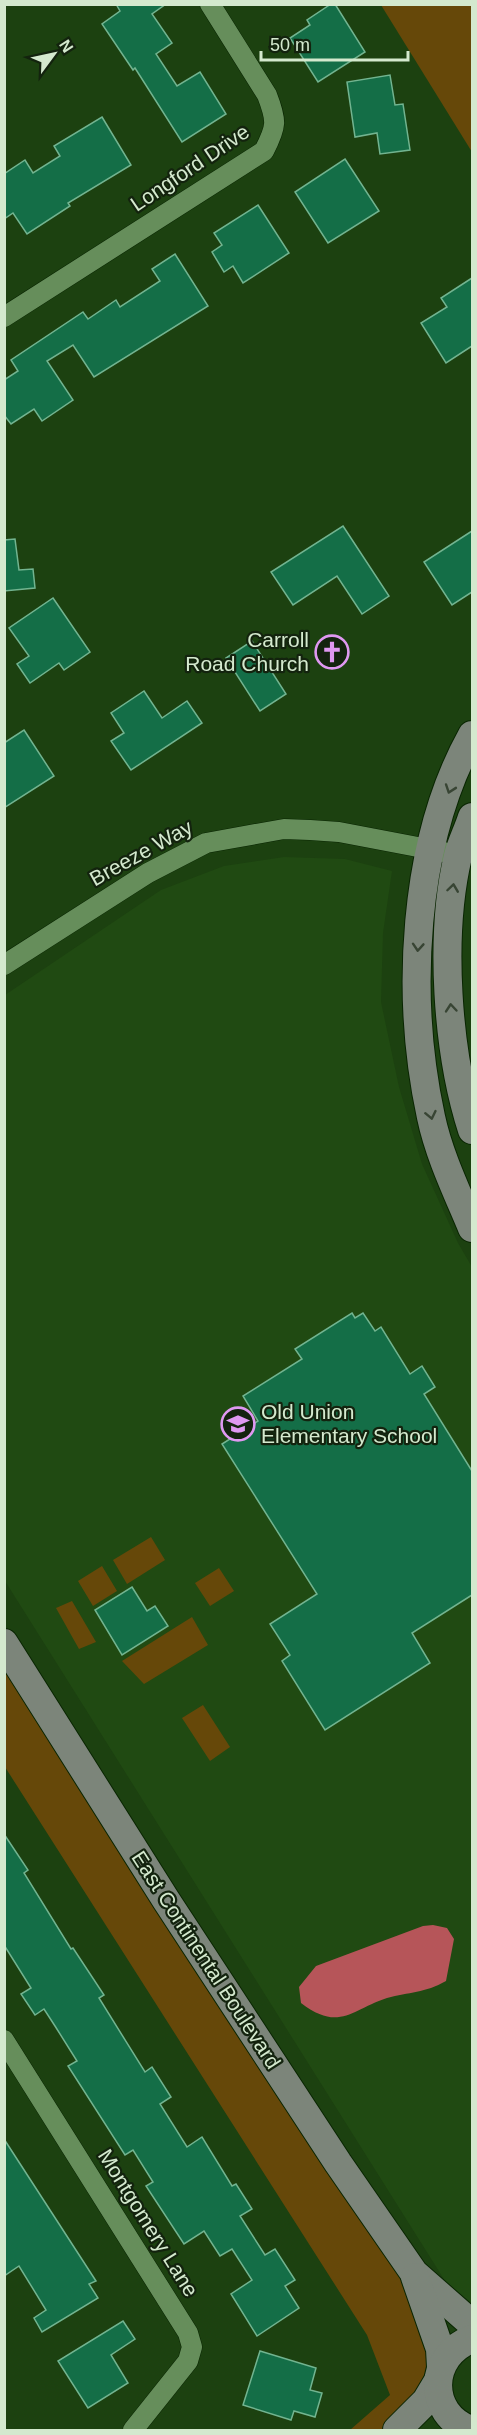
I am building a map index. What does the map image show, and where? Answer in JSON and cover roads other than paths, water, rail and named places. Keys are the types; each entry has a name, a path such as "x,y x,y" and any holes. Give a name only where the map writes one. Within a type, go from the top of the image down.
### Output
{"main road":[{"path":"472,735 461,755 429,848 416,980 421,1057 431,1119 472,1228"},
{"path":"472,817 458,855 448,925 447,963 457,1071 472,1130"},
{"name":"East Continental Boulevard","path":"4,1643 166,1900 338,2163 414,2272 472,2324"},
{"name":"East Continental Boulevard","path":"414,2272 440,2349 439,2396 445,2410 462,2430"},
{"path":"397,2430 426,2401 450,2353 462,2343 472,2339"}],"street":[{"name":"Longford Drive","path":"4,317 264,151 275,130 273,110 267,95 210,4"},
{"name":"Breeze Way","path":"4,965 148,873 206,843 284,829 310,830 339,832 458,855"},
{"name":"Montgomery Lane","path":"4,2040 188,2333 192,2347 188,2361 133,2430"}],"place":[{"name":"Carroll Road Church","path":"332,652"},
{"name":"Old Union Elementary School","path":"238,1424"}]}
